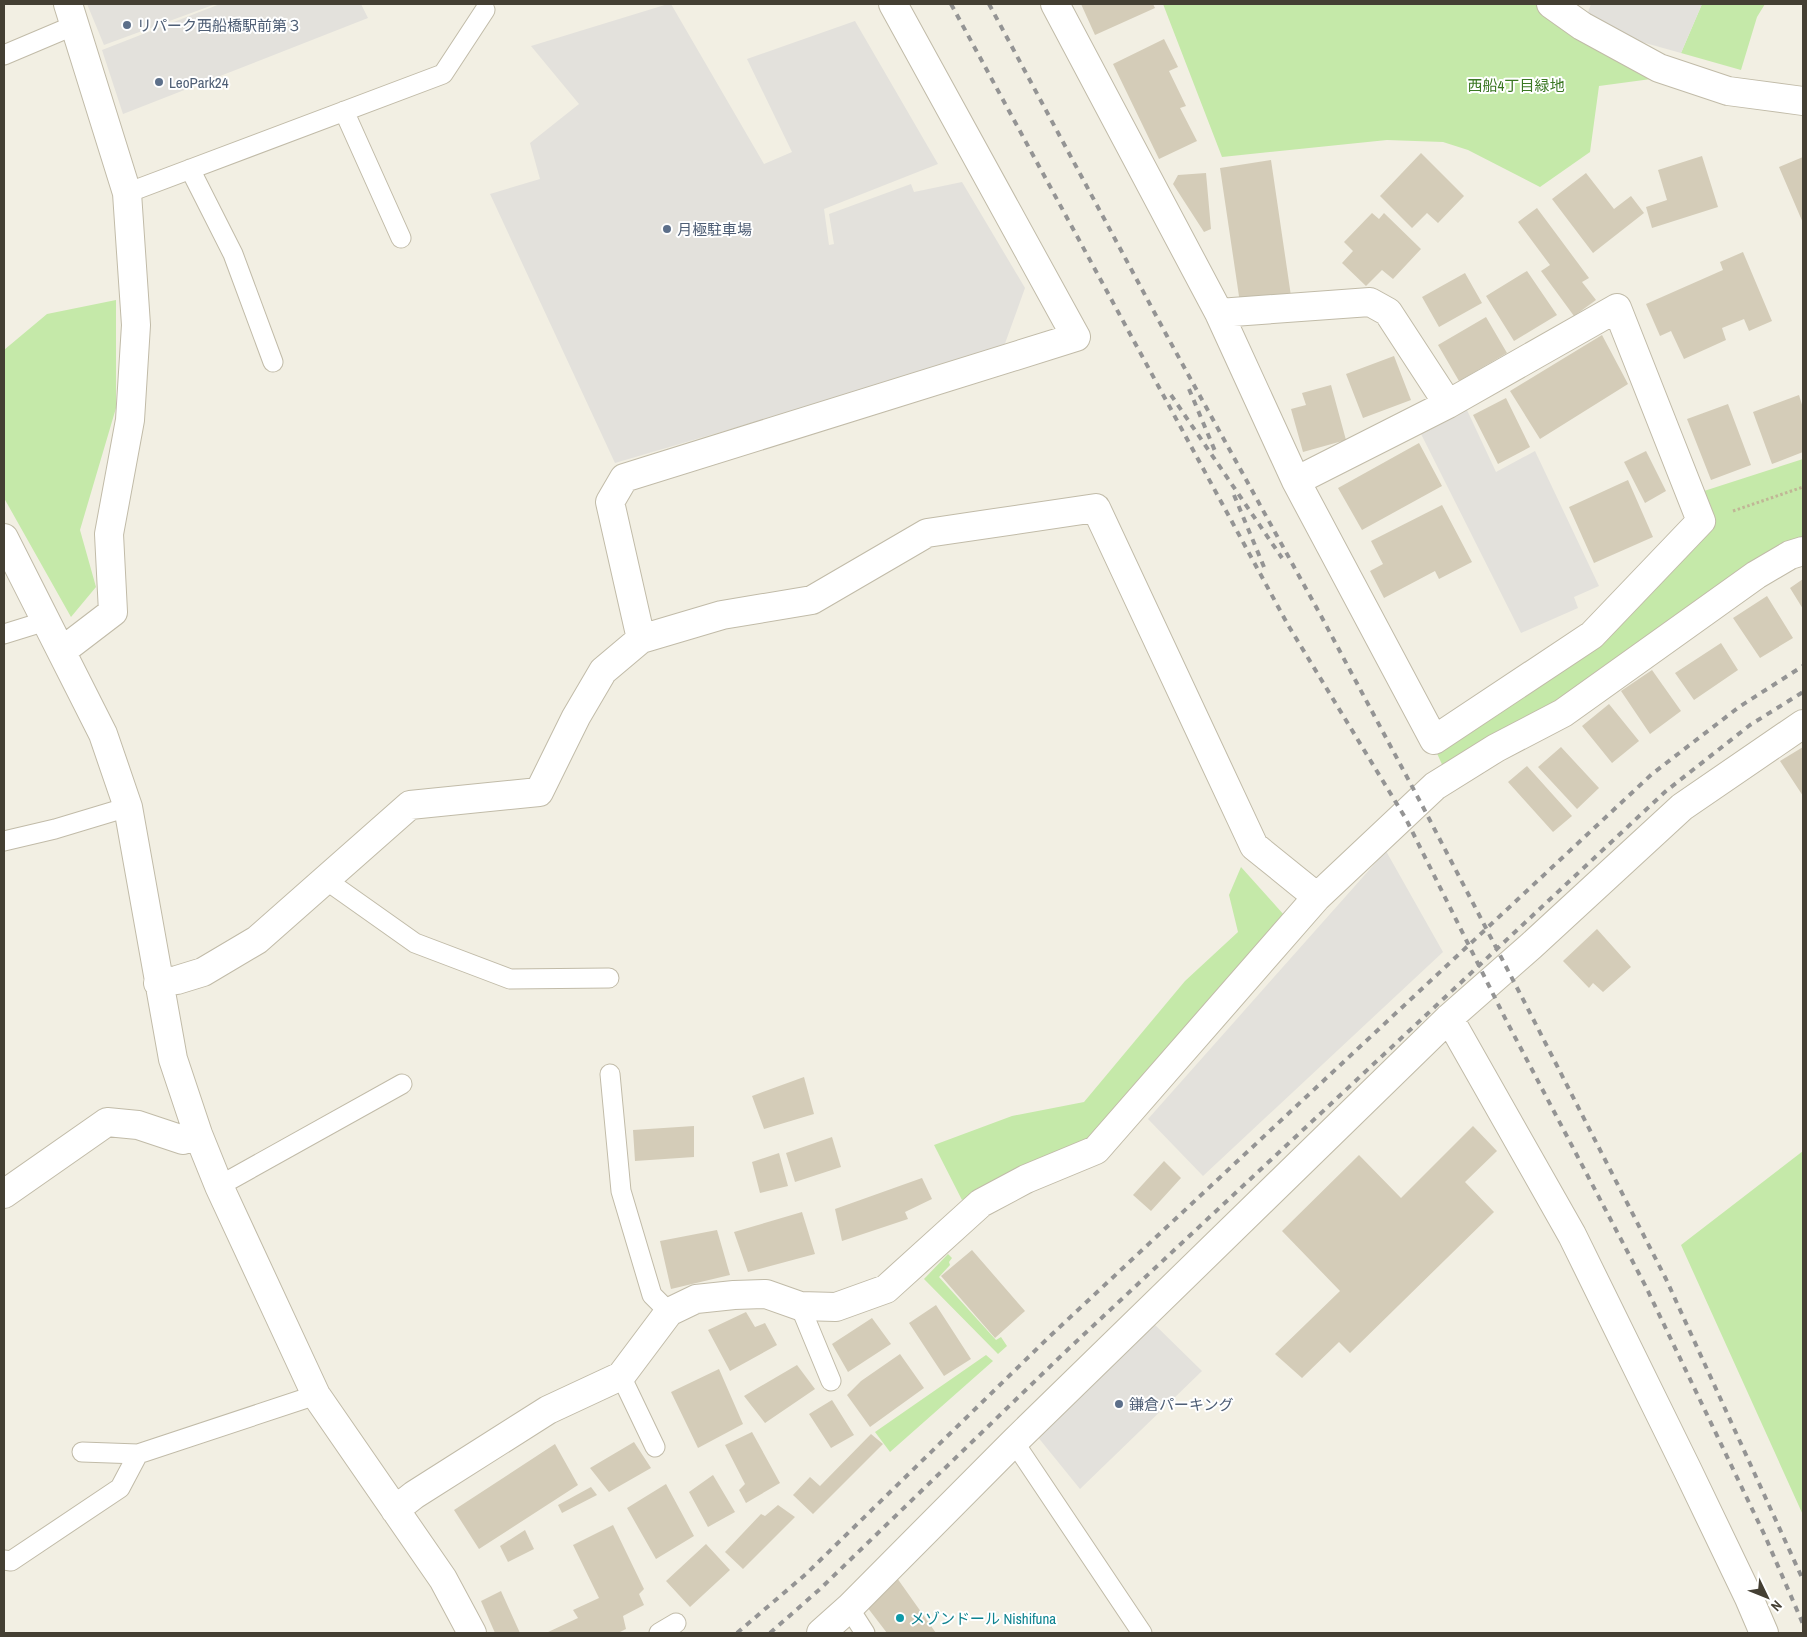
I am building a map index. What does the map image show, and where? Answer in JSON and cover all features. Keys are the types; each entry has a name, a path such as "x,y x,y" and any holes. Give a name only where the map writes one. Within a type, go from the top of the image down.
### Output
{"street":[{"path":"641,639 610,502 624,478 1076,336 893,4"},
{"path":"1055,4 1219,313 1296,481 1434,740 1592,635 1702,521 1617,308 1448,404 1296,481"},
{"path":"1551,4 1582,26 1659,68 1728,91 1803,101"},
{"path":"62,651 113,612 109,534 130,420 136,325 127,193 72,14"},
{"path":"1219,313 1370,302 1388,312 1448,404"},
{"path":"158,983 177,980 203,972 257,940 410,805 538,792 576,717 603,671 641,639 722,615 812,600 927,533 1096,508 1254,846 1317,897"},
{"path":"4,538 103,734 128,807 173,1059 198,1134 220,1186 316,1394 443,1579 472,1633"},
{"path":"395,1510 414,1495 548,1410 621,1376 669,1312 696,1299 766,1294 800,1306 836,1307 886,1289 981,1203 1026,1179 1096,1150 1317,897 1435,786 1496,748 1563,714 1756,575 1790,555 1803,551"},
{"path":"821,1633 849,1608 1014,1442 1449,1018 1531,946 1682,807 1803,724"},
{"path":"1449,1018 1572,1235 1695,1486 1764,1633"},
{"path":"4,1194 107,1122 138,1125 184,1140 198,1134"}],"lane":[{"path":"127,193 443,74 485,10"},
{"path":"4,56 72,14"},
{"path":"344,112 401,238"},
{"path":"190,169 233,254 273,362"},
{"path":"4,634 46,621"},
{"path":"4,841 55,829 128,807"},
{"path":"326,880 415,943 510,979 609,978"},
{"path":"610,1074 621,1191 652,1295 669,1312"},
{"path":"220,1186 402,1084"},
{"path":"800,1306 831,1381"},
{"path":"621,1376 655,1447"},
{"path":"82,1452 138,1454 316,1394"},
{"path":"1014,1442 1142,1633"},
{"path":"4,1560 11,1561 120,1488 138,1454"},
{"path":"849,1608 865,1633"},
{"path":"659,1633 676,1623"}],"path":[{"path":"1702,521 1803,487"}],"green space":[{"name":"西船4丁目緑地","path":"1163,4 1540,4 1666,77 1599,86 1590,152 1540,187 1468,150 1443,142 1387,140 1222,157"},
{"path":"1702,4 1765,4 1757,17 1741,70 1681,53"},
{"path":"116,300 116,408 80,530 96,587 71,617 4,498 4,350 47,314"},
{"path":"1803,459 1803,542 1560,704 1445,771 1435,749 1600,640 1710,510 1704,491"},
{"path":"1241,867 1284,915 1082,1146 962,1200 934,1145 1012,1116 1084,1102 1185,981 1238,932 1229,895"},
{"path":"1803,1151 1803,1515 1681,1245"},
{"path":"948,1254 952,1258 949,1262 950,1265 939,1277 996,1340 1001,1337 1007,1346 998,1354 924,1279"},
{"path":"986,1355 993,1361 890,1452 875,1432"}],"shaded area":[{"name":"リパーク西船橋駅前第３","path":"87,4 213,4 213,5 104,45"},
{"name":"LeoPark24","path":"220,4 361,4 368,18 123,114 102,50"},
{"name":"月極駐車場","path":"671,4 764,164 792,152 747,59 855,21 938,164 824,209 829,245 834,244 829,214 911,184 914,192 962,182 1025,288 1003,349 615,463 490,194 540,179 530,143 579,104 531,46"},
{"path":"1591,4 1702,4 1681,53 1638,41 1587,15"},
{"path":"1466,408 1496,472 1535,451 1599,586 1574,597 1578,608 1521,633 1421,434"},
{"path":"1386,851 1443,952 1203,1176 1148,1119"},
{"name":"鎌倉パーキング","path":"1151,1321 1202,1371 1080,1489 1037,1436"}],"building":[{"path":"1081,4 1153,4 1155,8 1095,35"},
{"path":"1164,39 1178,67 1169,71 1186,106 1180,108 1197,141 1159,159 1113,64"},
{"path":"1421,153 1464,196 1438,223 1427,213 1412,228 1380,196"},
{"path":"1702,156 1718,207 1652,228 1646,207 1667,200 1658,170"},
{"path":"1803,157 1803,223 1779,167"},
{"path":"1271,160 1291,296 1240,303 1220,168"},
{"path":"1206,173 1211,229 1204,232 1173,184 1178,175"},
{"path":"1586,173 1614,209 1631,196 1644,213 1593,253 1552,199"},
{"path":"1537,208 1589,278 1582,282 1596,300 1574,316 1541,271 1550,265 1518,222"},
{"path":"1372,213 1379,219 1384,213 1421,249 1393,279 1382,270 1366,286 1342,263 1353,251 1344,242"},
{"path":"1743,252 1772,321 1749,331 1744,319 1722,328 1726,340 1684,359 1671,331 1660,336 1646,304 1723,270 1720,262"},
{"path":"1527,271 1557,315 1514,341 1486,296"},
{"path":"1465,273 1482,303 1439,327 1422,297"},
{"path":"1486,317 1507,353 1459,381 1438,345"},
{"path":"1602,335 1628,384 1540,439 1510,391"},
{"path":"1394,356 1411,400 1363,418 1346,374"},
{"path":"1331,385 1346,440 1303,452 1291,409 1306,405 1302,393"},
{"path":"1799,395 1803,408 1803,452 1772,464 1753,412"},
{"path":"1506,398 1530,447 1498,464 1473,415"},
{"path":"1728,404 1751,465 1711,480 1687,419"},
{"path":"1419,443 1442,486 1362,530 1338,488"},
{"path":"1646,451 1666,491 1645,503 1624,462"},
{"path":"1628,480 1653,537 1594,563 1569,507"},
{"path":"1442,505 1472,562 1439,579 1435,571 1384,598 1370,571 1383,564 1371,541"},
{"path":"1803,579 1803,609 1790,588"},
{"path":"1767,596 1793,638 1760,658 1733,618"},
{"path":"1721,643 1738,670 1694,700 1675,673"},
{"path":"1652,670 1681,711 1650,734 1621,691"},
{"path":"1609,704 1639,741 1612,763 1582,726"},
{"path":"1561,747 1599,788 1577,809 1538,767"},
{"path":"1803,747 1803,796 1780,761"},
{"path":"1527,766 1572,816 1553,832 1508,782"},
{"path":"1597,929 1631,967 1603,992 1593,983 1589,988 1563,961"},
{"path":"804,1077 814,1114 764,1129 752,1096"},
{"path":"694,1126 694,1157 635,1161 633,1130"},
{"path":"1473,1126 1497,1151 1465,1182 1494,1212 1350,1353 1339,1342 1302,1378 1275,1354 1340,1291 1282,1231 1359,1155 1401,1198"},
{"path":"832,1137 841,1167 795,1182 786,1153"},
{"path":"779,1153 788,1186 760,1193 752,1162"},
{"path":"1164,1161 1181,1178 1151,1211 1133,1195"},
{"path":"922,1178 932,1199 905,1212 908,1219 842,1241 835,1209"},
{"path":"802,1212 815,1254 748,1272 734,1232"},
{"path":"717,1230 730,1275 671,1289 660,1241"},
{"path":"972,1250 1025,1311 995,1338 941,1276"},
{"path":"936,1305 971,1359 944,1376 909,1323"},
{"path":"746,1312 755,1327 765,1323 777,1345 730,1371 708,1330"},
{"path":"872,1318 891,1344 848,1372 832,1344"},
{"path":"900,1354 924,1388 870,1427 847,1395 861,1381"},
{"path":"797,1365 815,1389 765,1423 744,1396"},
{"path":"719,1369 743,1424 698,1448 671,1392"},
{"path":"832,1400 854,1435 831,1448 809,1414"},
{"path":"752,1432 780,1483 746,1503 739,1490 745,1484 725,1445"},
{"path":"871,1434 883,1444 813,1514 793,1495 810,1477 820,1486"},
{"path":"634,1442 651,1468 609,1492 590,1468"},
{"path":"555,1444 578,1485 479,1549 454,1510"},
{"path":"713,1475 735,1512 708,1527 689,1492"},
{"path":"666,1484 694,1536 656,1559 627,1508"},
{"path":"591,1487 597,1495 562,1513 558,1505"},
{"path":"778,1505 795,1517 743,1569 725,1552 761,1514 765,1516"},
{"path":"613,1525 644,1589 639,1594 644,1605 623,1616 626,1629 618,1633 546,1633 578,1618 573,1610 599,1598 573,1545"},
{"path":"525,1530 534,1549 508,1562 500,1546"},
{"path":"706,1544 730,1570 690,1607 666,1581"},
{"name":"メゾンドール Nishifuna","path":"897,1578 936,1633 887,1633 864,1603"},
{"path":"501,1591 520,1633 495,1633 481,1601"}],"railway":[{"path":"951,4 1288,625 1406,819 1506,1020 1646,1287 1765,1536 1803,1624"},
{"path":"989,4 1167,336 1320,614 1527,1007 1666,1279 1803,1580"},
{"path":"1189,389 1215,451"},
{"path":"1171,395 1282,558"},
{"path":"1234,495 1264,567"},
{"path":"737,1633 806,1574 1049,1337 1652,774 1739,707 1803,666"},
{"path":"770,1633 820,1589 1064,1353 1666,791 1750,725 1803,692"}],"place":[{"name":"リパーク西船橋駅前第３","path":"127,25"},
{"name":"LeoPark24","path":"159,82"},
{"name":"月極駐車場","path":"667,229"},
{"name":"鎌倉パーキング","path":"1119,1404"},
{"name":"メゾンドール Nishifuna","path":"900,1618"}]}
